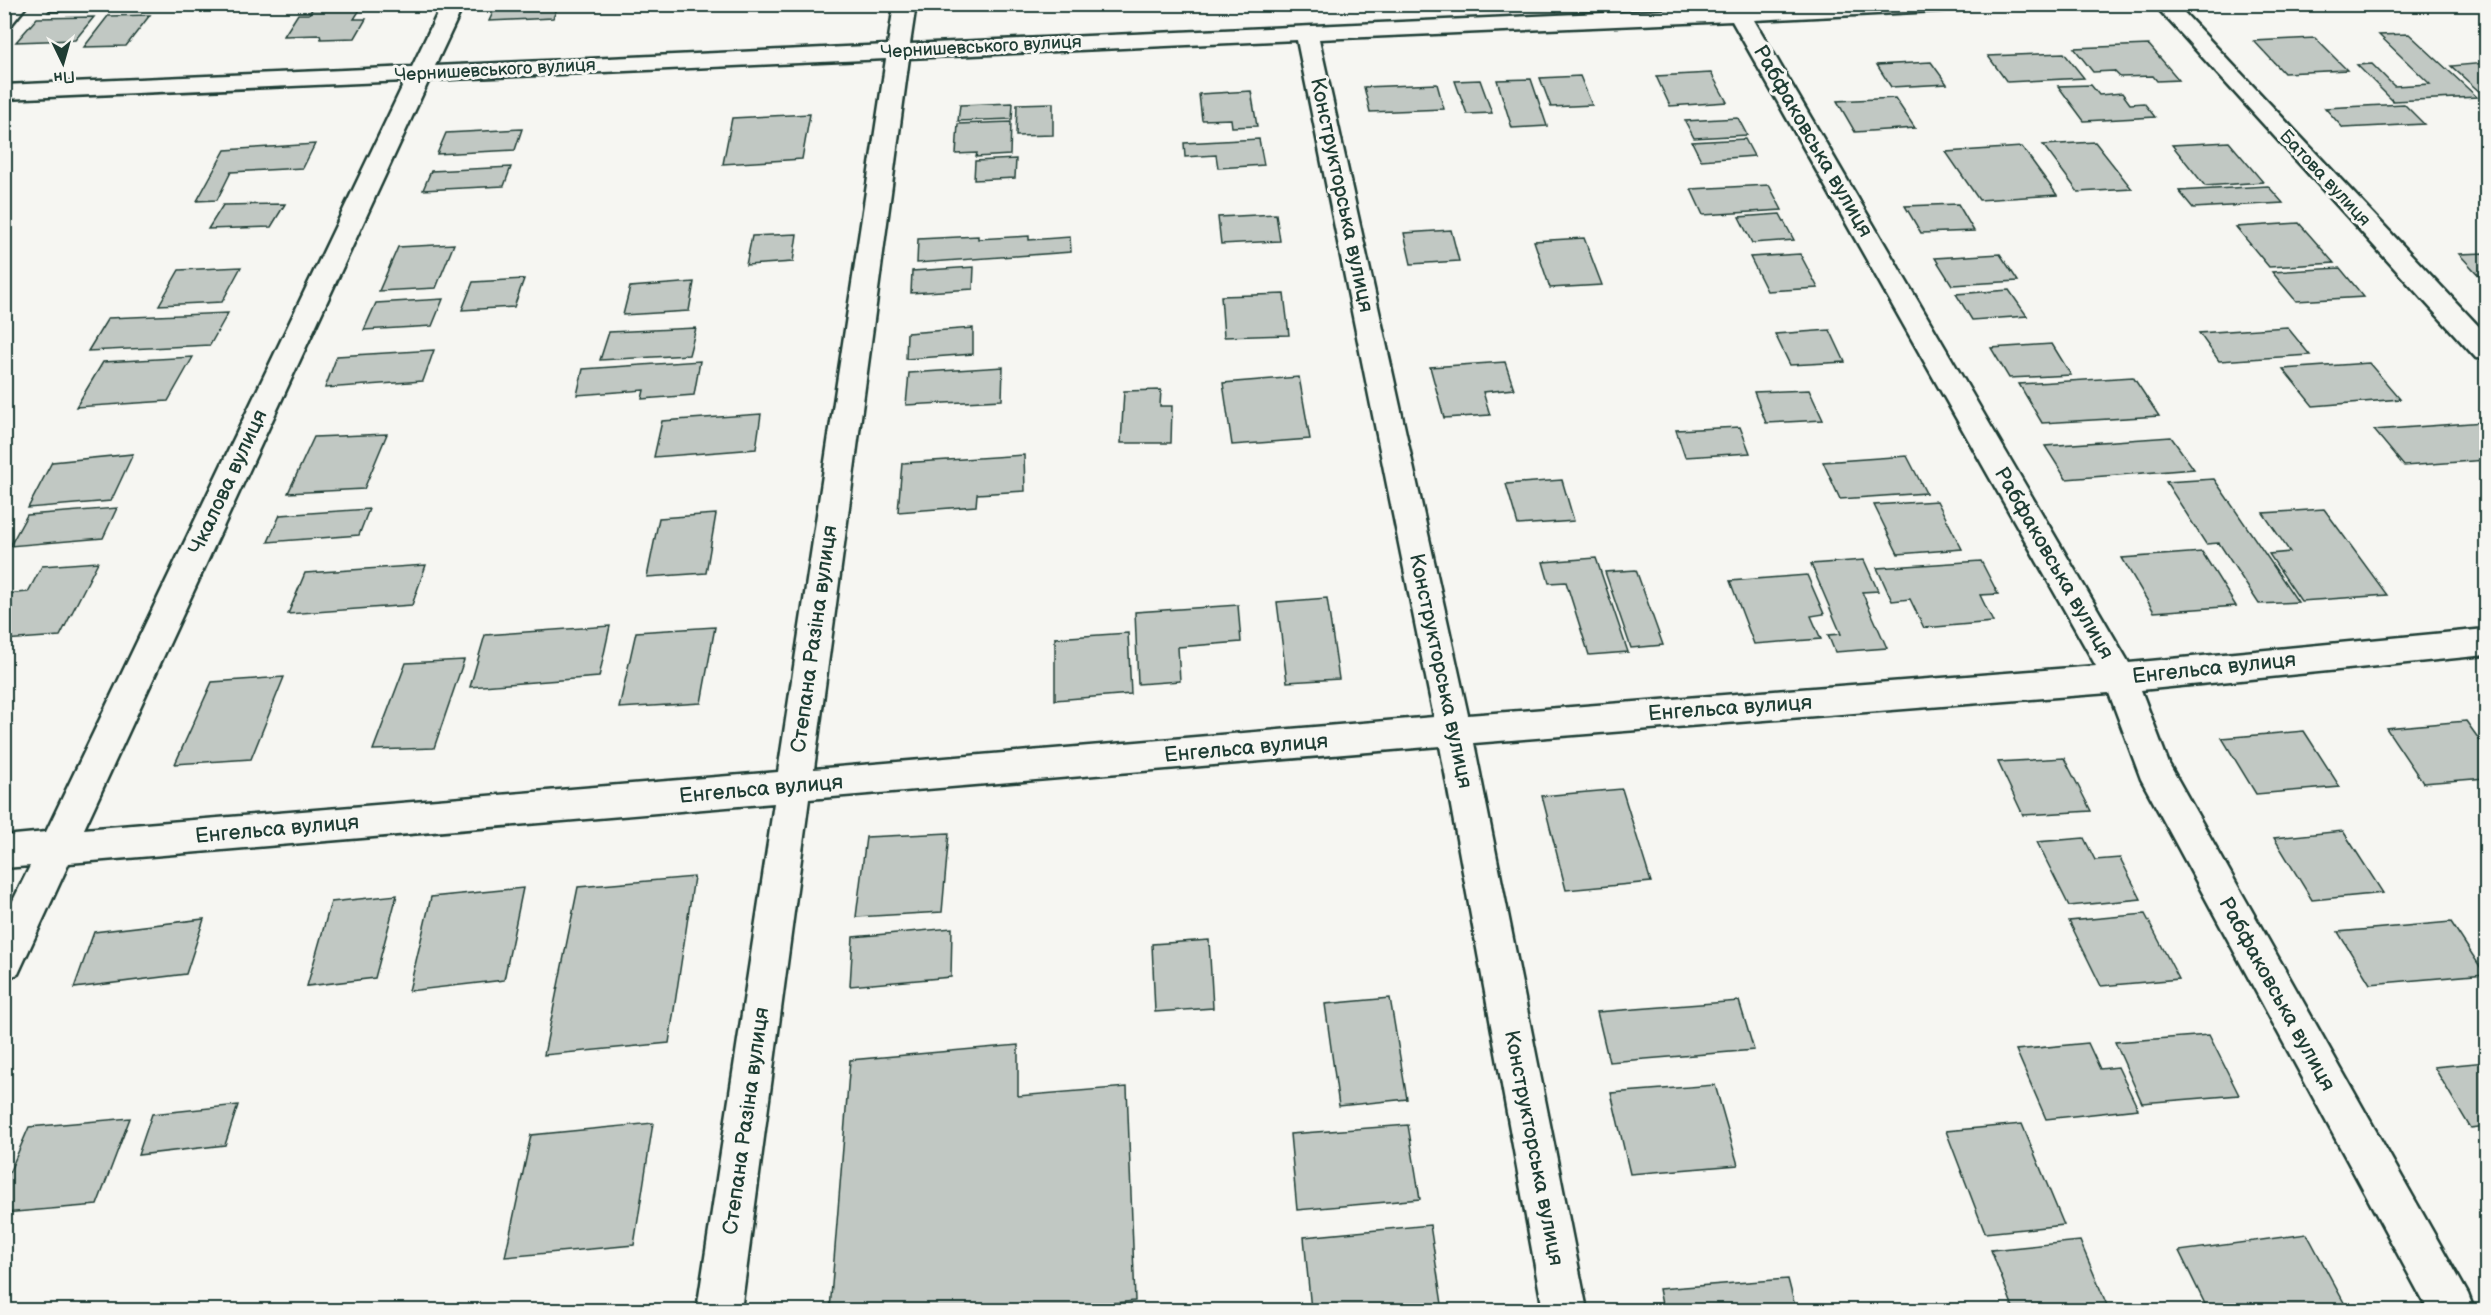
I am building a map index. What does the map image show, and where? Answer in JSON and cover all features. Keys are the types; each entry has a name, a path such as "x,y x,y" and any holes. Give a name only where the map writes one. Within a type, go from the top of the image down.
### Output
{"street":[{"path":"4,19 18,4"},
{"name":"Чкалова вулиця","path":"4,961 453,4"},
{"name":"Степана Разіна вулиця","path":"719,1311 905,4"},
{"name":"Чернишевського вулиця","path":"4,92 1308,33 1619,13 1740,15 1957,4"},
{"name":"Батова вулиця","path":"2164,4 2487,351"},
{"name":"Рабфаковська вулиця","path":"1740,15 2120,678 2152,768 2452,1311"},
{"name":"Конструкторська вулиця","path":"1308,33 1454,730 1565,1311"},
{"name":"Енгельса вулиця","path":"4,852 1454,730 2120,678 2487,642"}],"building":[{"path":"55,4 101,4 96,11 48,12"},
{"path":"497,4 559,4 553,18 489,21"},
{"path":"736,4 775,4 775,8 735,10"},
{"path":"363,5 354,19 366,19 355,38 321,39 320,35 284,36 298,14 309,14 314,6"},
{"path":"150,15 126,46 84,47 108,16"},
{"path":"94,17 75,40 16,42 37,18"},
{"path":"2409,34 2477,97 2393,101 2357,65 2372,64 2394,86 2430,84 2379,35"},
{"path":"2315,38 2347,70 2284,73 2254,41"},
{"path":"2149,45 2179,80 2157,81 2153,76 2120,77 2114,71 2093,72 2074,48"},
{"path":"2064,53 2084,78 2007,82 1988,56"},
{"path":"1931,62 1947,84 1891,87 1877,65"},
{"path":"2486,63 2486,93 2482,94 2451,66"},
{"path":"1711,73 1727,102 1670,106 1656,76"},
{"path":"1580,76 1592,105 1551,107 1540,78"},
{"path":"1531,79 1547,126 1512,128 1497,80"},
{"path":"1480,80 1492,113 1467,114 1455,81"},
{"path":"1437,84 1444,109 1370,112 1364,87"},
{"path":"2091,85 2099,95 2122,93 2130,104 2144,103 2155,117 2084,121 2058,86"},
{"path":"1251,91 1257,126 1232,127 1231,119 1202,120 1199,94"},
{"path":"1895,98 1915,128 1855,132 1837,101"},
{"path":"1013,103 1012,119 958,121 960,105"},
{"path":"1053,103 1053,135 1016,136 1017,104"},
{"path":"2404,104 2424,124 2343,128 2325,108"},
{"path":"810,114 802,159 723,164 732,118"},
{"path":"1738,118 1747,135 1694,138 1685,121"},
{"path":"1011,122 1010,155 976,157 977,153 956,154 958,124"},
{"path":"522,129 515,150 437,154 446,133"},
{"path":"1259,139 1264,165 1218,168 1216,155 1185,157 1184,143"},
{"path":"1745,139 1754,156 1701,160 1692,142"},
{"path":"2095,142 2132,189 2078,192 2043,145"},
{"path":"2229,142 2263,182 2205,186 2172,145"},
{"path":"315,144 303,168 231,172 217,200 197,201 225,150"},
{"path":"2022,147 2057,195 1979,200 1946,152"},
{"path":"1016,159 1015,178 974,180 975,161"},
{"path":"511,167 504,186 423,190 431,171"},
{"path":"1769,185 1782,210 1703,215 1691,189"},
{"path":"2268,186 2283,203 2193,208 2179,191"},
{"path":"285,204 271,227 208,229 223,205"},
{"path":"1958,204 1974,231 1921,233 1905,206"},
{"path":"1276,214 1280,241 1221,244 1218,217"},
{"path":"1780,214 1794,240 1752,243 1739,217"},
{"path":"2299,223 2334,263 2269,267 2236,227"},
{"path":"1451,230 1459,261 1411,264 1404,233"},
{"path":"797,234 793,262 746,265 752,236"},
{"path":"978,236 978,239 1029,236 1029,240 1070,237 1071,252 917,263 918,239"},
{"path":"1584,238 1602,285 1550,288 1534,241"},
{"path":"454,244 436,288 379,291 398,247"},
{"path":"2486,253 2486,283 2459,254"},
{"path":"1800,254 1818,288 1767,291 1750,257"},
{"path":"2000,254 2018,281 1952,285 1935,258"},
{"path":"241,267 222,302 159,305 179,270"},
{"path":"974,267 973,289 911,293 912,271"},
{"path":"2340,268 2364,297 2296,301 2272,272"},
{"path":"524,279 514,307 462,310 473,282"},
{"path":"694,282 689,311 623,315 630,287"},
{"path":"2009,290 2027,316 1972,320 1956,294"},
{"path":"1284,294 1289,335 1224,337 1221,296"},
{"path":"443,299 432,326 364,330 376,303"},
{"path":"228,313 210,345 88,351 108,318"},
{"path":"2287,327 2310,355 2219,361 2199,333"},
{"path":"696,328 689,355 600,360 609,332"},
{"path":"973,328 973,354 906,359 907,333"},
{"path":"1830,330 1845,362 1790,365 1775,334"},
{"path":"2052,344 2071,375 2009,378 1991,348"},
{"path":"434,350 423,381 325,388 337,356"},
{"path":"193,357 168,401 76,407 103,362"},
{"path":"700,361 694,395 642,399 644,390 577,395 583,369"},
{"path":"1505,362 1514,389 1483,392 1490,415 1444,418 1430,367"},
{"path":"2369,363 2400,399 2313,406 2283,369"},
{"path":"1003,367 1002,400 906,405 909,373"},
{"path":"1299,377 1310,439 1232,445 1223,383"},
{"path":"2133,377 2159,416 2042,423 2019,384"},
{"path":"1161,390 1160,406 1172,406 1171,443 1121,443 1124,391"},
{"path":"1809,390 1823,420 1766,423 1754,392"},
{"path":"761,414 756,449 654,457 662,421"},
{"path":"2484,422 2486,425 2486,460 2404,466 2374,430"},
{"path":"1740,427 1750,453 1685,457 1676,430"},
{"path":"387,434 364,489 288,493 314,437"},
{"path":"2171,437 2194,469 2066,479 2045,446"},
{"path":"133,454 111,501 28,508 52,462"},
{"path":"1024,455 1025,491 977,494 976,506 898,512 902,463"},
{"path":"1907,456 1926,493 1840,499 1823,462"},
{"path":"2214,479 2298,602 2259,604 2219,543 2206,544 2166,482"},
{"path":"1562,480 1574,521 1518,525 1506,484"},
{"path":"1937,501 1962,549 1898,554 1874,505"},
{"path":"117,508 103,538 10,546 27,515"},
{"path":"369,509 359,535 268,542 280,515"},
{"path":"2324,509 2387,595 2301,601 2269,554 2290,552 2263,513"},
{"path":"716,514 706,573 647,577 659,518"},
{"path":"2202,552 2236,606 2154,612 2122,558"},
{"path":"1596,558 1628,652 1589,655 1566,582 1549,583 1543,562"},
{"path":"1864,560 1878,591 1862,592 1887,648 1835,652 1828,635 1841,634 1811,564"},
{"path":"1981,561 1998,594 1980,595 1993,622 1924,628 1910,599 1892,601 1877,568"},
{"path":"98,562 60,636 4,640 4,594 28,592 42,566"},
{"path":"426,565 412,605 288,614 305,573"},
{"path":"1636,570 1663,645 1631,648 1605,572"},
{"path":"1807,575 1824,614 1811,616 1821,639 1754,644 1730,581"},
{"path":"1327,598 1339,679 1287,682 1277,602"},
{"path":"1238,605 1241,642 1178,647 1180,681 1138,684 1135,612"},
{"path":"610,626 599,677 470,687 485,635"},
{"path":"715,627 701,703 619,708 636,632"},
{"path":"1128,633 1131,694 1055,700 1055,638"},
{"path":"464,660 434,748 373,750 406,663"},
{"path":"284,677 251,759 175,764 212,682"},
{"path":"2466,721 2486,749 2486,778 2423,783 2386,728"},
{"path":"2304,731 2340,787 2256,794 2222,738"},
{"path":"2064,758 2091,811 2023,815 1998,762"},
{"path":"1622,789 1651,882 1566,890 1542,796"},
{"path":"2343,831 2383,893 2312,900 2274,838"},
{"path":"949,833 942,912 856,917 866,837"},
{"path":"2084,838 2095,860 2120,858 2141,899 2069,906 2037,842"},
{"path":"694,877 669,1043 544,1055 578,887"},
{"path":"523,888 504,980 409,991 431,897"},
{"path":"397,895 375,978 307,986 331,902"},
{"path":"2145,914 2179,979 2101,986 2069,921"},
{"path":"204,919 186,974 74,988 94,932"},
{"path":"2451,922 2485,974 2370,984 2338,932"},
{"path":"952,928 951,977 850,986 853,937"},
{"path":"1209,940 1213,1008 1155,1012 1152,944"},
{"path":"1390,998 1407,1099 1339,1106 1325,1004"},
{"path":"1739,1001 1754,1050 1609,1062 1597,1012"},
{"path":"2209,1035 2239,1095 2142,1103 2115,1042"},
{"path":"2088,1043 2100,1069 2118,1067 2138,1109 2046,1119 2016,1050"},
{"path":"1018,1045 1018,1096 1127,1087 1135,1301 1042,1310 830,1310 850,1060"},
{"path":"2486,1062 2486,1127 2471,1129 2434,1067"},
{"path":"1715,1085 1738,1165 1630,1174 1611,1093"},
{"path":"238,1105 225,1145 138,1155 152,1114"},
{"path":"130,1118 97,1205 4,1213 4,1185 29,1127"},
{"path":"653,1123 634,1245 505,1257 531,1135"},
{"path":"2022,1124 2064,1225 1985,1233 1946,1131"},
{"path":"1408,1125 1420,1199 1297,1210 1290,1134"},
{"path":"1430,1225 1442,1304 1360,1310 1311,1310 1304,1237"},
{"path":"2307,1234 2348,1310 2208,1310 2179,1251"},
{"path":"2080,1241 2109,1310 2014,1310 1991,1250"},
{"path":"1788,1279 1796,1310 1663,1310 1659,1289"}]}
